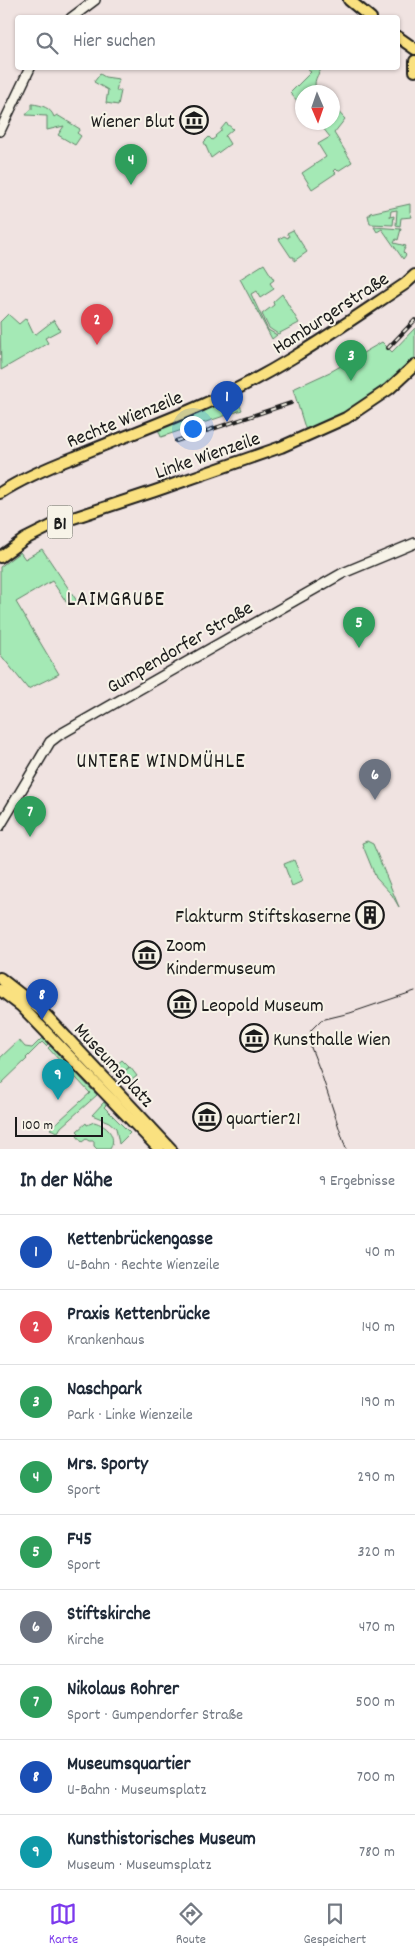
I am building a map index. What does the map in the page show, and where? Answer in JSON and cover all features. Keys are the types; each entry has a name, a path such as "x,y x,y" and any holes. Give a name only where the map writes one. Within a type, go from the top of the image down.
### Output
{"main road":[{"path":"349,0 367,15"},
{"path":"400,38 415,49"},
{"path":"415,61 415,71"},
{"name":"Hamburgerstraße","path":"262,376 319,341 405,284 415,275"},
{"name":"Linke Wienzeile","path":"0,557 25,539 55,524 266,453 340,420 379,396 415,365"},
{"name":"Rechte Wienzeile","path":"0,493 42,470 202,405 262,376"},
{"path":"0,978 29,1006"},
{"path":"0,990 29,1006"},
{"name":"Museumsplatz","path":"29,1006 159,1149"},
{"name":"Museumsplatz","path":"29,1006 172,1149"}],"street":[{"path":"74,15 95,0"},
{"path":"0,131 29,70"},
{"name":"Gumpendorfer Straße","path":"0,826 50,742 59,735 343,573 415,543"}],"green space":[{"path":"308,70 321,70 315,85 298,85 311,72"},
{"path":"100,74 105,77 119,79 116,91 121,91 118,105 106,103 108,90 94,82"},
{"path":"295,88 295,98 290,93"},
{"path":"32,104 46,108 51,111 54,117 57,115 80,129 77,133 81,136 75,145 58,135 64,126 47,130 47,116 26,115 32,109"},
{"path":"340,114 345,119 340,125"},
{"path":"226,123 233,129 225,136 230,144 211,158 204,142 209,137 212,140 216,137"},
{"path":"324,130 336,130 334,133 352,162 338,171 336,169 334,171 336,173 312,189 302,173 326,157 318,144 330,137"},
{"path":"410,204 412,217 401,218 400,226 396,225 397,210 391,211 390,217 394,216 393,225 370,224 368,215 371,215 370,213"},
{"path":"374,227 401,229 398,240 396,239 394,243 406,246 403,252 406,255 403,259 382,229 377,232"},
{"path":"293,230 307,252 294,261 294,257 291,257 279,239 284,236 288,238 287,233"},
{"path":"264,264 274,280 270,283 274,289 260,298 256,291 251,294 268,330 277,335 272,339 240,279"},
{"path":"282,294 299,323 278,334 269,328 262,314 274,305 273,302"},
{"path":"8,314 19,324 26,318 33,333 36,334 54,320 60,330 45,338 48,343 1,370 0,322"},
{"path":"415,328 415,358 390,382 348,412 306,431 293,389 332,371 382,342 392,352"},
{"path":"236,397 242,410 161,437 158,429"},
{"path":"42,549 77,601 69,606 52,581 16,602 59,674 28,689 0,654 0,567 20,552 25,559"},
{"path":"367,841 373,844 399,907 392,895 376,878 362,843"},
{"path":"294,860 303,881 292,886 284,864"},
{"path":"42,1038 48,1044 46,1046 42,1042 0,1085 0,1058 19,1040 25,1047 32,1048"},
{"path":"50,1046 97,1095 61,1127 58,1132 50,1129 90,1093 48,1048"},
{"path":"122,1060 129,1067 120,1075 130,1067 137,1076 129,1082 125,1078 123,1080 124,1083 111,1069"},
{"path":"104,1102 106,1105 104,1107 130,1133 119,1144 116,1128 109,1122 92,1115"},
{"path":"94,1122 110,1132 113,1140 110,1149 97,1149 94,1146 94,1141 86,1139 82,1142 77,1136 79,1133 77,1131 86,1123 87,1125"}],"tram line":[{"path":"346,1149 310,1045 311,1030 321,1020 350,1013 415,991"}],"railway":[{"path":"388,348 415,320"},
{"path":"176,441 291,403"}],"place":[{"name":"Wiener Blut","path":"194,120"},
{"name":"Mrs. Sporty","path":"131,185"},
{"name":"Praxis Kettenbrücke","path":"97,345"},
{"name":"Naschpark","path":"351,381"},
{"name":"Kettenbrückengasse","path":"227,422"},
{"name":"F45","path":"359,648"},
{"name":"Stiftskirche","path":"375,800"},
{"name":"Nikolaus Rohrer","path":"30,837"},
{"name":"Flakturm Stiftskaserne","path":"370,915"},
{"name":"Zoom Kindermuseum","path":"147,955"},
{"name":"Leopold Museum","path":"182,1004"},
{"name":"Museumsquartier","path":"42,1020"},
{"name":"Kunsthalle Wien","path":"254,1038"},
{"name":"Kunsthistorisches Museum","path":"58,1100"},
{"name":"quartier21","path":"207,1117"}],"district":[{"name":"LAIMGRUBE","path":"116,598"},
{"name":"UNTERE WINDMÜHLE","path":"161,760"}]}
